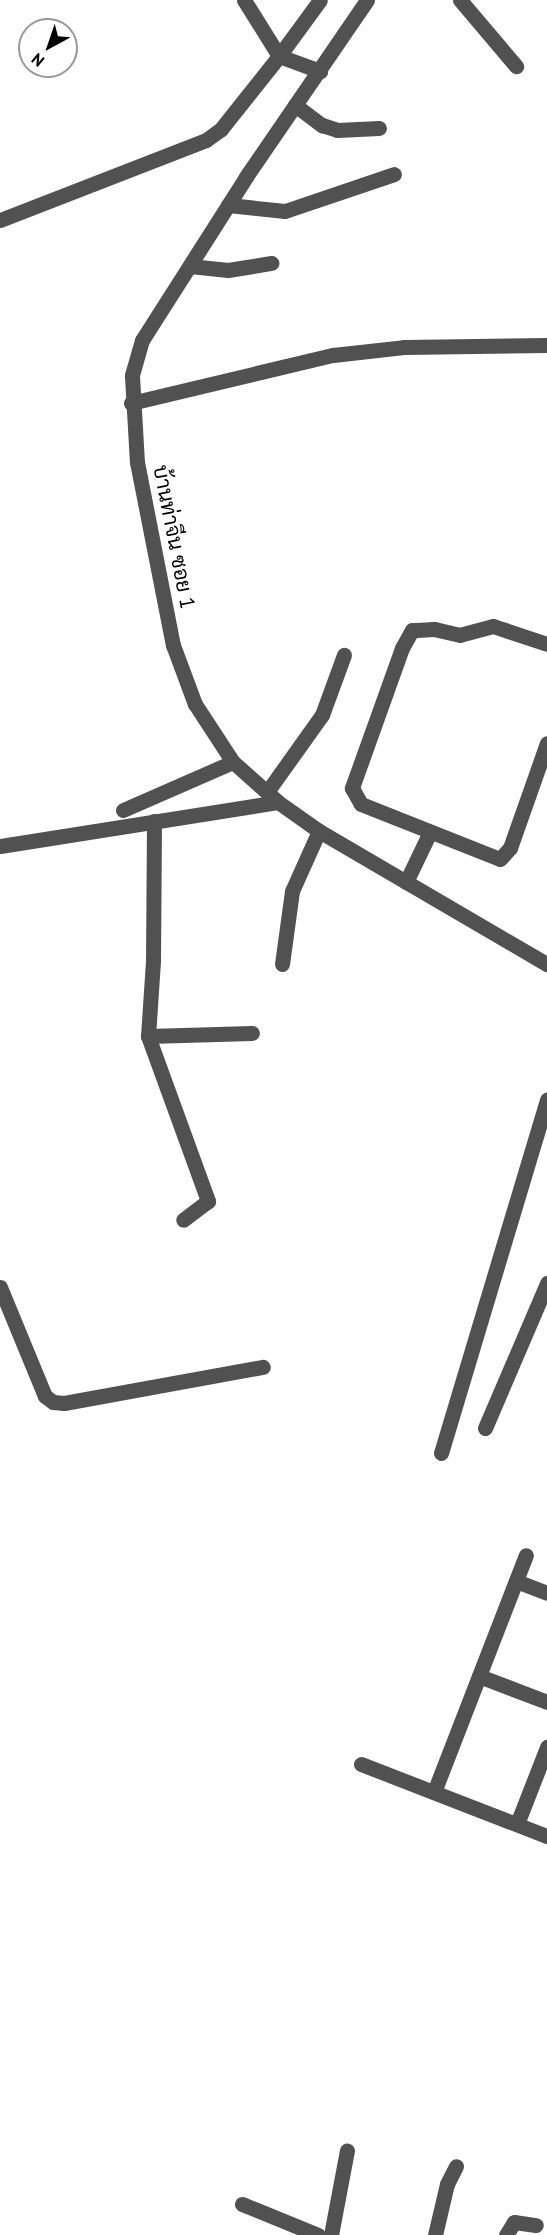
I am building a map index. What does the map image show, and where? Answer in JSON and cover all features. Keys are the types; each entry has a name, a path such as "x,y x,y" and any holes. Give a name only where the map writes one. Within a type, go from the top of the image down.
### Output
{"street":[{"path":"244,0 279,56 320,71"},
{"path":"0,220 206,140 221,129 320,0"},
{"name":"บ้านท่าจีน ซอย 1","path":"367,0 228,206 142,340 132,376 131,403 137,462 173,645 195,704 233,762 272,797 319,831 547,964"},
{"path":"460,0 516,66"},
{"path":"295,105 322,125 337,130 379,128"},
{"path":"228,206 285,211 394,174"},
{"path":"190,266 228,270 271,263"},
{"path":"131,403 333,355 404,347 547,345"},
{"path":"547,644 493,626 460,635 419,628 406,638 352,788 361,804 498,859 505,856 547,742"},
{"path":"0,846 154,821 272,797 322,715 344,655"},
{"path":"123,810 233,762"},
{"path":"154,821 153,961 148,1036 207,1195 204,1207 183,1220"},
{"path":"282,964 292,891 319,831"},
{"path":"406,882 430,832"},
{"path":"148,1036 252,1034"},
{"path":"441,1453 547,1100"},
{"path":"484,1428 547,1283"},
{"path":"0,1287 45,1396 53,1401 64,1403 263,1367"},
{"path":"434,1792 526,1555"},
{"path":"516,1581 547,1593"},
{"path":"479,1676 547,1702"},
{"path":"517,1824 547,1747"},
{"path":"361,1764 547,1836"},
{"path":"331,2235 347,2150"},
{"path":"435,2235 447,2184 456,2166"},
{"path":"242,2204 318,2235"},
{"path":"507,2235 514,2222 536,2225"}]}
